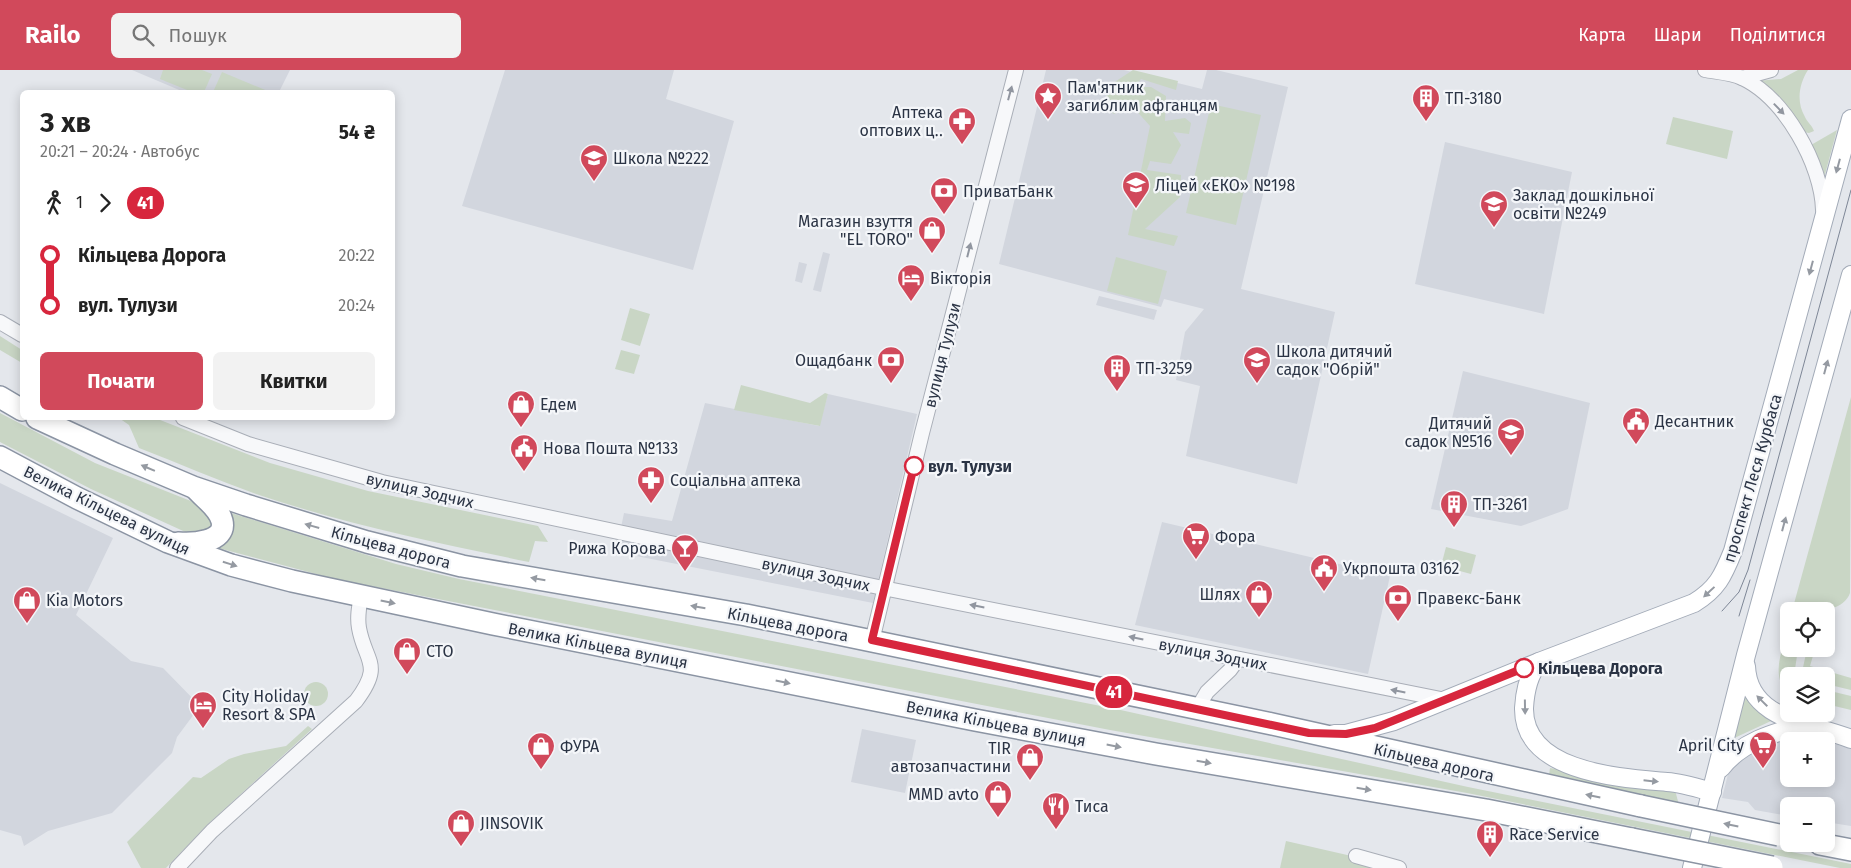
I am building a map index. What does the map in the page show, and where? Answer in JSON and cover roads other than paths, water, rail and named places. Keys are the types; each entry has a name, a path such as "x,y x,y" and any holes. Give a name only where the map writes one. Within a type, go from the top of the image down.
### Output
{"highway":[{"path":"0,398 20,409"},
{"name":"Кільцева дорога","path":"40,420 193,487 297,522 462,566 746,615 872,640 1780,835"},
{"name":"Велика Кільцева вулиця","path":"0,457 77,498 168,542 231,565 361,596 844,694 1147,752 1458,805 1775,867"},
{"path":"168,542 200,543 210,540 220,531 222,522 220,515 193,487"},
{"path":"1835,847 1851,850"}],"main road":[{"name":"проспект Леся Курбаса","path":"1539,662 1694,604 1710,594 1723,576 1733,551 1851,119"},
{"path":"1692,868 1724,751 1748,651 1851,275"},
{"path":"1748,651 1746,672 1751,690 1773,711 1798,723 1851,739"},
{"path":"1309,733 1346,734 1375,728 1539,662"},
{"path":"1539,662 1533,669 1528,682 1524,713 1533,737 1556,760 1605,774 1669,782 1712,792"},
{"path":"1724,751 1746,735 1772,725 1798,723"},
{"path":"1717,772 1743,747 1798,723"}],"street":[{"name":"вулиця Тулузи","path":"872,640 1016,70"},
{"path":"1705,70 1742,78 1764,93 1793,126 1817,178 1823,198 1824,221"},
{"path":"1742,78 1771,70"},
{"path":"0,322 20,334"},
{"name":"вулиця Зодчих","path":"188,420 248,444 382,482 884,588 1446,700"},
{"path":"177,868 212,831 356,701 368,683 371,670 370,658 359,630 358,618 361,596"},
{"path":"1197,709 1206,692 1230,670 1238,659"},
{"path":"1356,856 1399,868"}],"tram line":[{"path":"1722,611 1739,592 1748,570 1851,190"},
{"path":"1739,616 1750,580"}],"place":[{"name":"Пам'ятник загиблим афганцям","path":"1048,120"},
{"name":"ТП-3180","path":"1426,122"},
{"name":"Аптека оптових ц‥","path":"962,145"},
{"name":"Школа №222","path":"594,182"},
{"name":"Ліцей «ЕКО» №198","path":"1136,209"},
{"name":"ПриватБанк","path":"944,215"},
{"name":"Заклад дошкільної освіти №249","path":"1494,228"},
{"name":"Магазин взуття \"EL TORO\"","path":"932,254"},
{"name":"Вікторія","path":"911,302"},
{"name":"Ощадбанк","path":"891,384"},
{"name":"Школа дитячий садок \"Обрій\"","path":"1257,384"},
{"name":"ТП-3259","path":"1117,392"},
{"name":"Едем","path":"521,428"},
{"name":"Десантник","path":"1636,445"},
{"name":"Дитячий садок №516","path":"1511,456"},
{"name":"вул. Тулузи","path":"914,466"},
{"name":"Нова Пошта №133","path":"524,472"},
{"name":"Соціальна аптека","path":"651,504"},
{"name":"ТП-3261","path":"1454,528"},
{"name":"Фора","path":"1196,560"},
{"name":"Рижа Корова","path":"685,572"},
{"name":"Укрпошта 03162","path":"1324,592"},
{"name":"Шлях","path":"1259,618"},
{"name":"Правекс-Банк","path":"1398,622"},
{"name":"Kia Motors","path":"27,624"},
{"name":"Кільцева Дорога","path":"1524,668"},
{"name":"СТО","path":"407,675"},
{"name":"City Holiday Resort & SPA","path":"203,729"},
{"name":"April City","path":"1763,769"},
{"name":"ФУРА","path":"541,770"},
{"name":"TIR автозапчастини","path":"1030,781"},
{"name":"MMD avto","path":"998,818"},
{"name":"Тиса","path":"1056,830"},
{"name":"JINSOVIK","path":"461,847"},
{"name":"Race Service","path":"1490,858"}]}
